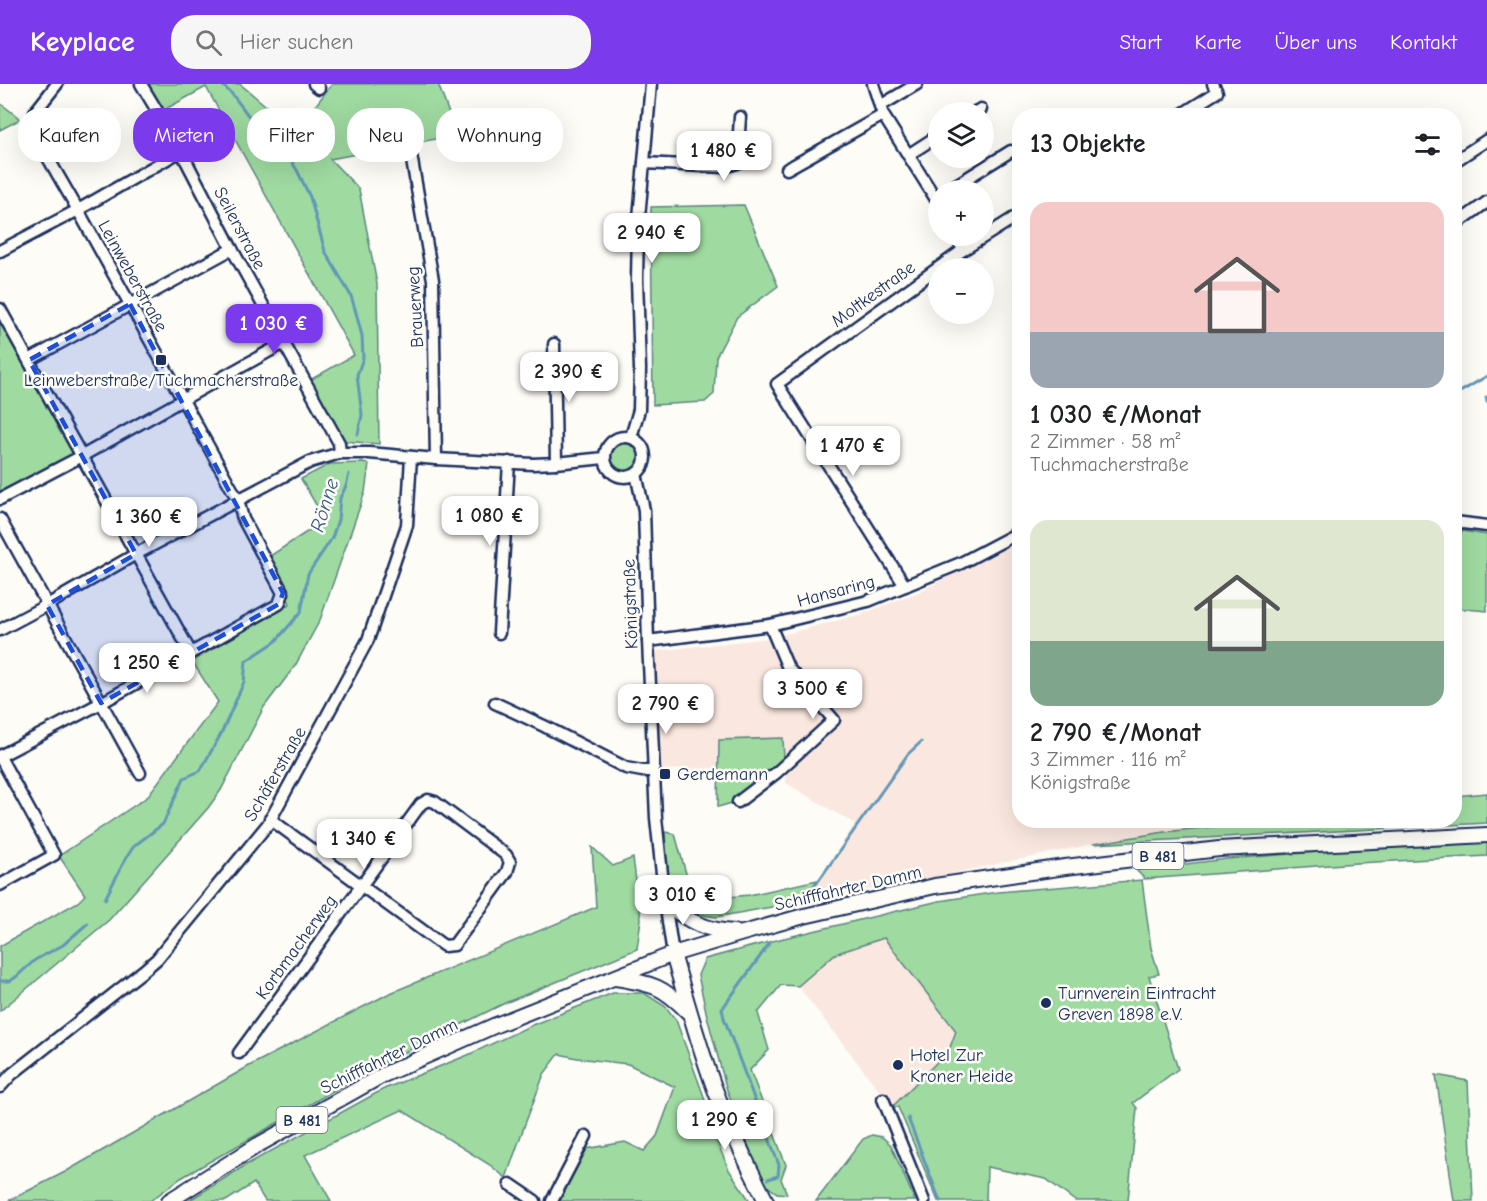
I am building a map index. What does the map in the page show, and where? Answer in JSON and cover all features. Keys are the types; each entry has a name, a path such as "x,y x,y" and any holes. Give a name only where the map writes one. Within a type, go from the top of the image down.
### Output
{"main road":[{"name":"Schifffahrter Damm","path":"170,1201 258,1145 383,1075 496,1025 673,954 743,933 935,886 1065,867 1219,849 1487,835"},
{"name":"B 481","path":"665,902 677,912 706,928 743,933"},
{"path":"673,954 715,1088 766,1201"},
{"path":"614,978 655,986 675,998 690,1014"}],"street":[{"name":"Leinweberstraße","path":"0,756 279,604 283,593 243,519 238,500 36,137 35,112 57,84"},
{"name":"Seilerstraße","path":"141,84 155,108"},
{"path":"636,474 624,477 613,474 605,464 604,458 607,447 615,439 620,436 631,437 639,410 638,229 651,84"},
{"path":"873,84 881,111 928,185"},
{"path":"787,170 881,111 917,84"},
{"path":"1189,108 1215,88"},
{"path":"644,163 723,168 737,163 740,117"},
{"path":"1462,156 1487,140"},
{"path":"908,155 928,142"},
{"path":"964,180 1011,151"},
{"path":"0,251 162,162"},
{"name":"Seilerstraße","path":"187,162 339,442 340,453"},
{"name":"Brauerweg","path":"412,162 432,279 436,459"},
{"path":"1462,220 1487,202"},
{"name":"Moltkestraße","path":"905,586 777,384 963,250 1012,219"},
{"path":"961,246 963,250"},
{"path":"29,360 232,249"},
{"path":"0,309 191,653"},
{"path":"0,499 284,343"},
{"path":"554,344 556,463"},
{"name":"Königstraße","path":"631,437 643,447 645,454 645,462 636,474 644,510 656,818 673,954"},
{"path":"0,630 136,554 310,462 340,453 556,463 604,458"},
{"name":"Schäferstraße","path":"0,1087 12,1074 143,972 270,819 368,640 407,525 411,457"},
{"path":"499,633 509,462"},
{"path":"0,519 140,773"},
{"path":"1462,523 1487,526"},
{"name":"Hansaring","path":"648,640 770,625 868,601 961,563 1012,536"},
{"path":"738,802 776,773 834,720 788,668 770,625"},
{"path":"495,703 626,768 654,771"},
{"path":"0,756 54,855 0,885"},
{"name":"Korbmacherweg","path":"239,1053 361,885 421,804 428,800 435,802 506,855 510,862 507,872 454,945 444,946 361,885"},
{"path":"270,819 361,885"},
{"path":"883,1099 924,1201"},
{"path":"552,1201 586,1136"},
{"path":"510,1184 535,1201"}],"highlighted area":[{"path":"130,304 283,593 279,604 101,703 47,605 136,554 29,360"}],"shaded area":[{"path":"1012,546 1012,828 1202,828 1093,844 823,898 809,893 855,824 786,783 783,739 719,740 718,768 660,770 655,651 770,638 862,614 916,593"},
{"path":"884,938 956,1031 949,1050 892,1107 798,986 835,954"}],"green space":[{"path":"147,84 240,84 269,108 247,108 247,161 235,140 235,108 218,108 206,87 168,108 160,108"},
{"path":"332,84 438,84 447,108 436,108 436,139 424,141 424,108 347,108 347,156 335,158 335,108 314,108"},
{"path":"0,103 18,120 0,130"},
{"path":"247,162 333,162 359,189 377,284 379,444 344,441 310,380 354,355"},
{"path":"744,205 778,286 737,317 716,357 714,394 705,402 653,405 651,207"},
{"path":"0,317 73,449 73,454 0,493"},
{"path":"625,443 635,447 639,457 635,467 625,471 615,467 611,457 615,447"},
{"path":"330,464 369,464 365,492 320,620 295,666 264,707 221,790 208,808 109,920 0,1011 0,946 78,902 85,895 59,856 147,797 218,702 192,661 290,604 270,556 325,520 301,479"},
{"path":"1462,531 1487,535 1487,611 1462,609"},
{"path":"783,738 784,760 732,803 718,807 719,740"},
{"path":"1487,793 1487,823 1462,824 1462,795"},
{"path":"1202,828 1393,828 1093,844"},
{"path":"665,832 675,834 687,877 708,890 729,897 749,895 817,880 809,893 823,898 716,917 696,914 677,897 667,875"},
{"path":"1487,843 1487,856 1145,879 1136,870 1227,859 1408,845"},
{"path":"592,847 613,866 633,858 641,919 637,949 505,1003 375,1067 181,1178 150,1201 8,1201 65,1172 251,1065 388,994 596,907"},
{"path":"1142,880 1151,948 1159,974 1149,976 1178,1069 1133,1103 1137,1108 1128,1201 1075,1201 1046,1179 987,1167 986,1201 938,1201 898,1107 892,1107 949,1050 956,1031 884,938 835,954 798,986 781,985 758,1013 769,1050 750,1070 786,1165 781,1179 787,1194 777,1193 767,1186 759,1173 726,1087 698,975 705,959 939,901 998,892"},
{"path":"613,993 644,993 666,1007 676,1020 703,1094 715,1137 729,1170 750,1201 560,1201 586,1149 625,1142 644,1151 657,1136 675,1087 628,1064 559,1054 544,1074 506,1178 490,1165 402,1110 305,1155 331,1201 265,1201 254,1183 226,1201 188,1201 246,1165 384,1089 468,1055 532,1025"},
{"path":"1436,1075 1468,1081 1473,1201 1454,1201"},
{"path":"872,1135 882,1137 891,1145 915,1201 816,1201 863,1139"}],"waterway":[{"name":"Rönne","path":"221,84 232,94 254,123 284,150 297,170 310,197 325,251 351,296 362,336 363,358 357,375 362,415 358,434"},
{"path":"1462,391 1487,376"},
{"path":"1486,397 1487,402"},
{"name":"Rönne","path":"105,899 134,846 163,824 184,778 200,771 221,734 244,682 246,661 275,642 301,612 308,574 332,538 338,520 340,498 349,474"},
{"path":"812,890 908,754 921,742"},
{"name":"Rönne","path":"0,981 10,981 35,960 63,945 88,923"},
{"path":"768,1179 778,1176 779,1165 722,1009 769,944"},
{"path":"908,1118 940,1201"}],"place":[{"name":"Leinweberstraße/Tuchmacherstraße","path":"161,360"},
{"name":"Gerdemann","path":"665,774"},
{"name":"Turnverein Eintracht Greven 1898 e.V.","path":"1046,1003"},
{"name":"Hotel Zur Kroner Heide","path":"898,1065"}]}
